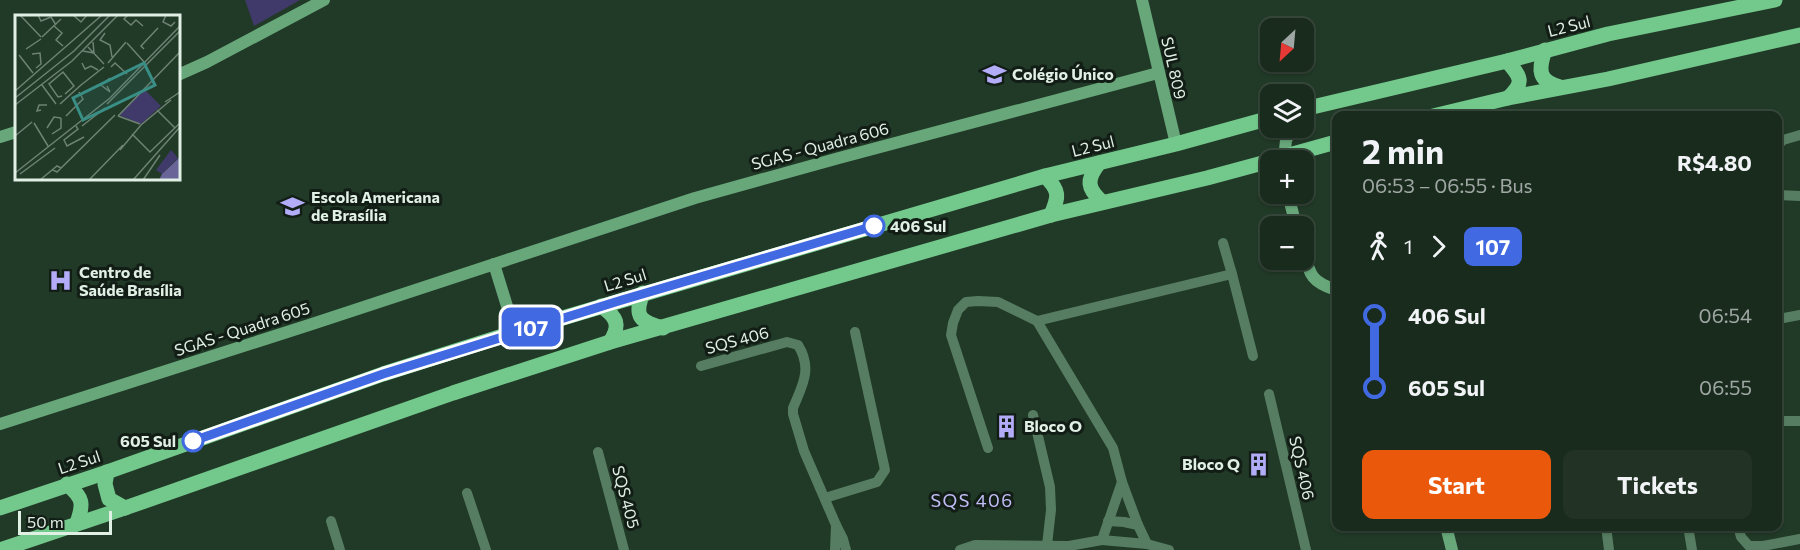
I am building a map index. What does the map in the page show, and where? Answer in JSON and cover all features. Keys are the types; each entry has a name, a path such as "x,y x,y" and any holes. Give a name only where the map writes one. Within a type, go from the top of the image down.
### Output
{"main road":[{"name":"L2 Sul","path":"1314,108 1620,32 1775,0"},
{"path":"1454,111 1560,87 1608,79 1800,35"},
{"path":"1545,50 1541,62 1542,75 1547,82 1560,87"},
{"path":"1507,61 1517,73 1520,84 1508,98"},
{"name":"L2 Sul","path":"0,508 383,374 515,332 1045,176 1260,121"},
{"path":"1310,150 1332,143"},
{"path":"1099,163 1089,181 1090,188 1102,202"},
{"path":"0,550 430,401 610,342 1050,215 1260,164"},
{"path":"1045,176 1057,191 1056,203 1050,215"},
{"path":"643,293 638,304 639,315 646,323 663,328"},
{"path":"601,306 611,313 616,322 615,334 610,342"},
{"path":"107,472 105,484 109,499 125,508"},
{"path":"67,484 77,493 81,501 82,507 77,523"}],"street":[{"path":"180,74 324,0"},
{"name":"SUL 809","path":"1142,0 1176,144"},
{"name":"SGAS - Quadra 606","path":"494,264 695,198 1158,73"},
{"path":"0,137 15,132"},
{"path":"1782,141 1800,135"},
{"path":"1782,195 1800,196"},
{"path":"1223,243 1253,356"},
{"path":"494,264 515,332"},
{"name":"SGAS - Quadra 605","path":"0,424 494,264"},
{"path":"1309,270 1317,282 1332,288"},
{"path":"1037,321 1232,274"},
{"path":"987,448 951,335 958,310 966,303 978,301 998,302 1037,321 1113,448 1122,482 1147,544"},
{"path":"1782,318 1800,315"},
{"path":"825,498 877,482 885,470 855,332"},
{"name":"SQS 406","path":"700,366 787,342 798,345 807,369 793,414 804,451 846,550"},
{"name":"SQS 406","path":"1269,394 1306,550"},
{"path":"1033,415 1050,488 1051,510 1047,545"},
{"path":"1782,422 1800,421"},
{"name":"SQS 405","path":"598,452 624,550"},
{"path":"1102,540 1122,482"},
{"path":"467,493 486,550"},
{"path":"331,521 340,550"},
{"path":"1108,521 1138,525"},
{"name":"SQS 406","path":"835,550 836,525"},
{"path":"1447,531 1452,550"},
{"path":"1607,531 1609,550"},
{"path":"1689,531 1692,550"},
{"path":"1739,531 1744,542 1756,547 1800,539"},
{"path":"960,550 975,545 1010,547 1047,545 1070,548 1102,540 1147,544 1169,550"}],"shaded area":[{"path":"245,0 300,0 254,26"}],"bus line":[{"name":"107","path":"193,441 383,374 515,332 874,226"}],"place":[{"name":"Colégio Único","path":"994,74"},
{"name":"Escola Americana de Brasília","path":"293,206"},
{"name":"406 Sul","path":"874,226"},
{"name":"Centro de Saúde Brasília","path":"61,281"},
{"name":"Bloco O","path":"1006,426"},
{"name":"605 Sul","path":"193,441"},
{"name":"Bloco Q","path":"1258,464"}],"district":[{"name":"SQS 406","path":"972,501"}]}
